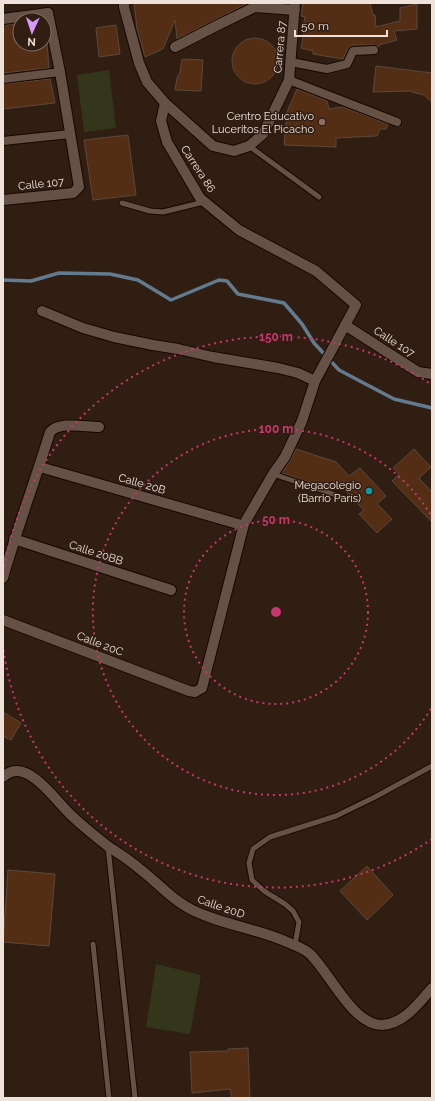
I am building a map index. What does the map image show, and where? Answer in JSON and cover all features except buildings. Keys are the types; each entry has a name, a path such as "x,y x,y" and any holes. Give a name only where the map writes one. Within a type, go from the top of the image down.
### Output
{"street":[{"path":"124,3 139,63 147,82 165,103 213,146 234,151 249,146"},
{"path":"175,47 255,7 295,7"},
{"name":"Carrera 87","path":"249,146 263,134 289,80 295,7"},
{"path":"3,19 48,13 60,72 70,134 3,141"},
{"path":"291,62 327,69 347,64 354,51 374,50"},
{"path":"3,79 60,72"},
{"path":"289,80 397,122"},
{"name":"Carrera 86","path":"165,103 161,120 167,142 200,198 239,230 316,271 356,305 345,325"},
{"name":"Calle 107","path":"3,200 73,193 79,187 70,134"},
{"path":"42,311 83,328 153,346 178,349 213,357 278,368 298,373 315,381"},
{"path":"273,474 285,457 302,421 315,381 345,325"},
{"name":"Calle 107","path":"345,325 418,372 432,374"},
{"path":"3,578 14,539 40,467 50,432 60,425 99,427"},
{"name":"Calle 20B","path":"40,467 238,524"},
{"name":"Calle 20C","path":"3,620 195,692 202,688 244,524 273,474"},
{"name":"Calle 20BB","path":"14,539 171,590"},
{"name":"Calle 20D","path":"3,777 11,772 18,772 33,777 46,788 58,803 84,828 142,870 182,905 204,916 272,935 309,953 354,1011 370,1023 382,1025 396,1022 406,1016 432,988"}],"lane":[{"path":"249,146 319,196"},
{"path":"122,203 150,211 163,212 204,202"},
{"path":"273,474 345,498"},
{"path":"295,945 299,922 293,911 285,904 264,891 252,880 249,863 253,848 270,837 336,816 432,766"},
{"path":"108,846 135,1098"},
{"path":"92,944 109,1098"}],"green space":[{"path":"109,70 116,128 84,132 77,75"},
{"path":"156,964 201,975 190,1034 146,1027"}],"waterway":[{"path":"3,280 31,281 59,273 110,274 138,280 171,300 219,280 227,281 238,294 284,303 302,324 314,343 339,370 394,399 432,408"}],"place":[{"name":"Centro Educativo Luceritos El Picacho","path":"322,122"},
{"name":"Megacolegio (Barrio París)","path":"369,491"}]}
